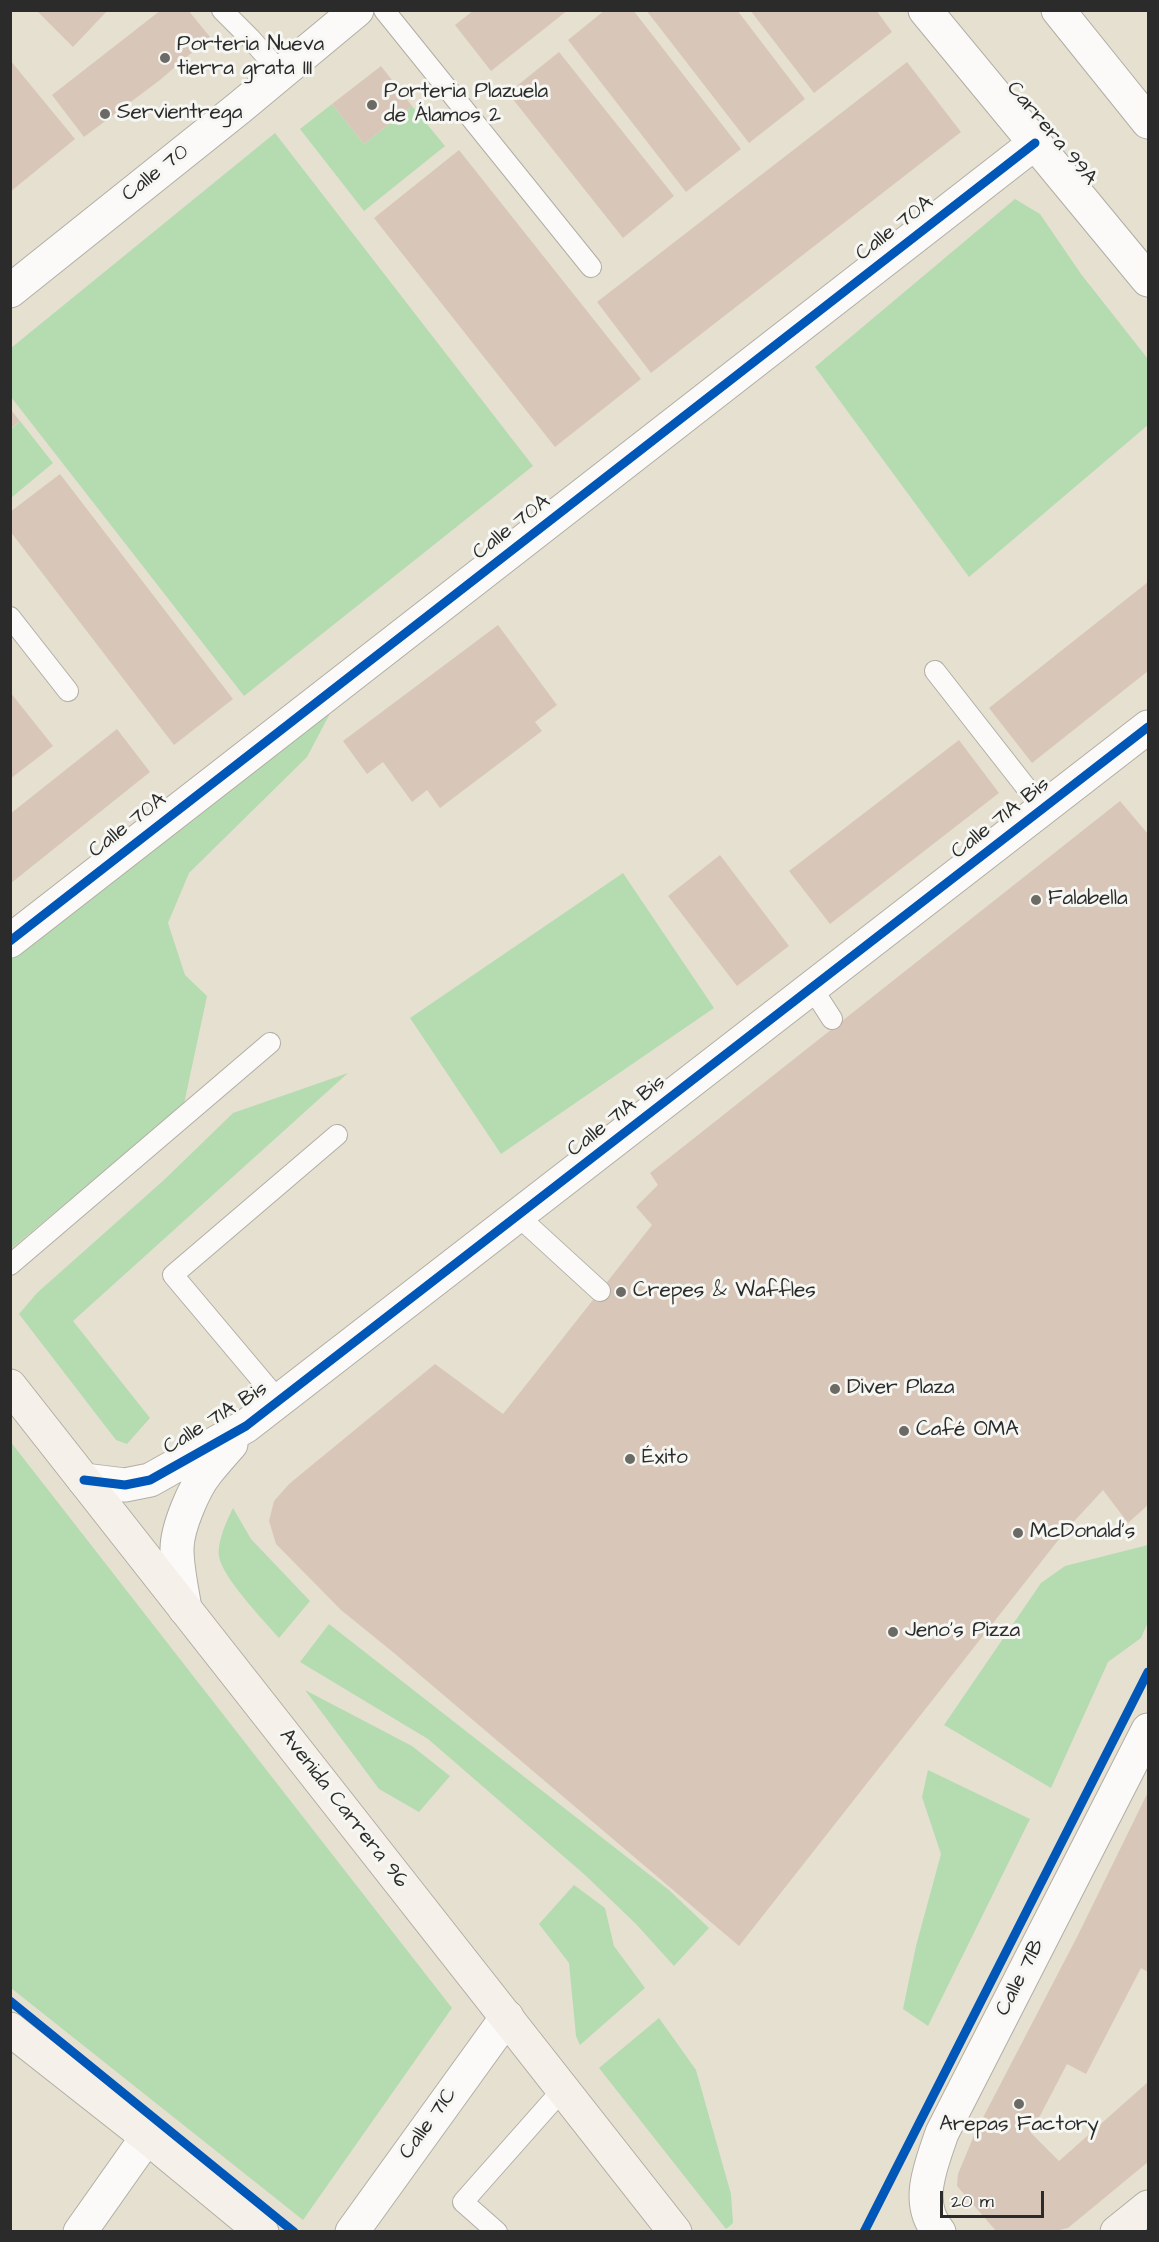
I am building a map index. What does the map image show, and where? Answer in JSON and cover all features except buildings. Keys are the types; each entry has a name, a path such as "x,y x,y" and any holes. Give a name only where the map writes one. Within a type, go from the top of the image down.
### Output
{"main road":[{"name":"Avenida Carrera 96","path":"10,1386 675,2232"},
{"path":"10,2029 147,2137 262,2232"},
{"path":"1118,2232 1149,2207"}],"street":[{"name":"Calle 70","path":"10,291 281,74 357,10"},
{"name":"Carrera 99A","path":"925,10 1149,280"},
{"path":"1058,10 1149,122"},
{"name":"Calle 70A","path":"10,941 1035,142"},
{"name":"Calle 71A Bis","path":"84,1480 125,1485 150,1480 246,1426 1149,728"},
{"name":"Calle 71A Bis","path":"185,1609 177,1547 181,1528 191,1501 205,1474 246,1426"},
{"name":"Calle 71B","path":"939,2232 931,2222 926,2208 926,2190 942,2133 1149,1730"},
{"name":"Calle 71C","path":"352,2232 507,2017"},
{"path":"80,2232 147,2137"}],"lane":[{"path":"222,10 281,74"},
{"path":"384,10 591,267"},
{"path":"10,617 68,691"},
{"path":"934,671 1043,809"},
{"path":"812,988 832,1019"},
{"path":"10,1265 270,1043"},
{"path":"279,1401 173,1275 337,1135"},
{"path":"518,1216 600,1291"},
{"path":"497,2232 463,2202 562,2089"}],"green space":[{"path":"332,104 364,144 412,106 445,146 364,211 300,129"},
{"path":"275,133 533,466 244,696 11,397 11,348"},
{"path":"1015,199 1040,214 1081,274 1148,359 1148,425 969,577 815,367"},
{"path":"20,421 53,463 11,498 11,429"},
{"path":"335,704 307,757 189,873 168,923 185,975 207,996 184,1104 11,1249 11,950"},
{"path":"623,873 714,1008 501,1154 410,1018"},
{"path":"348,1073 73,1321 150,1418 127,1444 116,1440 19,1314 37,1293 165,1179 233,1113"},
{"path":"10,1441 452,2008 303,2220 11,1988"},
{"path":"233,1508 251,1539 310,1601 279,1638 244,1598 222,1565 219,1556 221,1538"},
{"path":"1148,1545 1148,1622 1141,1638 1108,1662 1051,1788 944,1725 1041,1583 1065,1566"},
{"path":"329,1624 669,1890 709,1928 674,1966 636,1924 585,1875 428,1739 300,1662"},
{"path":"305,1690 412,1746 450,1776 419,1812 379,1789"},
{"path":"928,1770 1030,1819 928,2026 903,2009 916,1946 941,1854 922,1797"},
{"path":"574,1885 605,1908 614,1946 645,1988 580,2045 576,2036 569,1963 539,1924"},
{"path":"659,2018 696,2070 731,2194 733,2223 726,2229 599,2068"}],"cycle path":[{"path":"10,941 1035,143"},
{"path":"84,1480 125,1485 150,1480 246,1426 1148,727"},
{"path":"864,2232 1148,1672"},
{"path":"10,2001 294,2232"}],"place":[{"name":"Porteria Nueva tierra grata III","path":"165,58"},
{"name":"Porteria Plazuela de Álamos 2","path":"372,105"},
{"name":"Servientrega","path":"105,114"},
{"name":"Falabella","path":"1036,900"},
{"name":"Crepes & Waffles","path":"621,1292"},
{"name":"Diver Plaza","path":"835,1389"},
{"name":"Café OMA","path":"904,1431"},
{"name":"Éxito","path":"630,1459"},
{"name":"McDonald's","path":"1018,1533"},
{"name":"Jeno's Pizza","path":"893,1632"},
{"name":"Arepas Factory","path":"1019,2104"}]}
